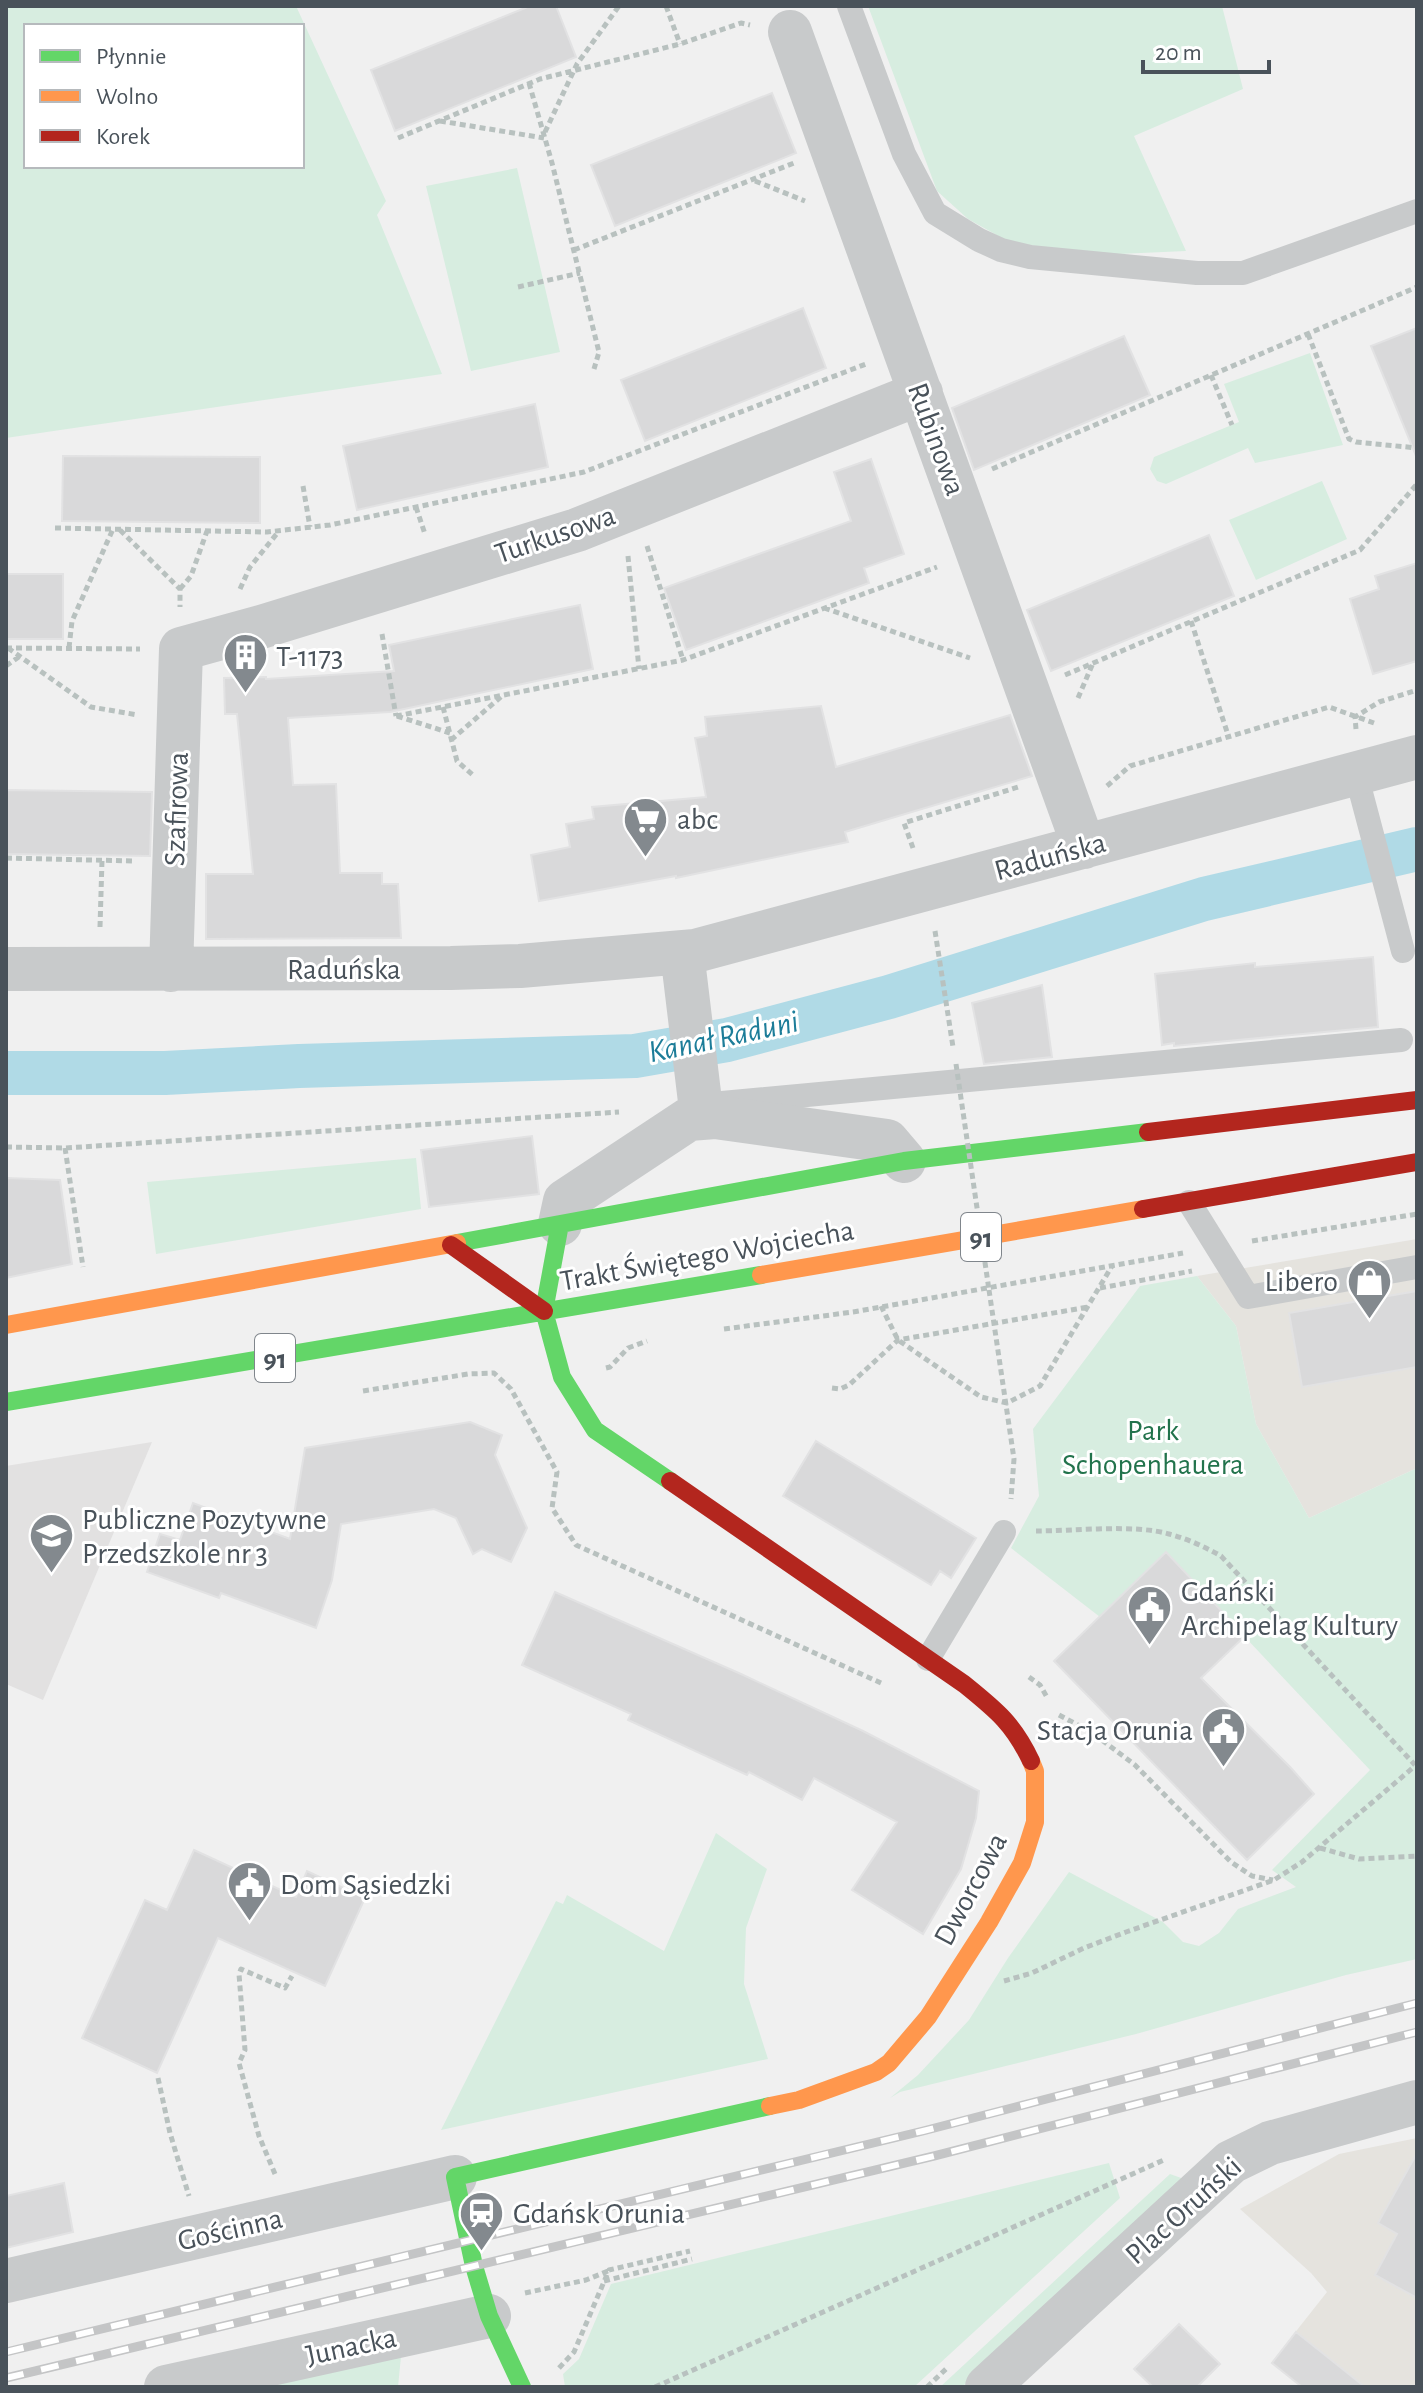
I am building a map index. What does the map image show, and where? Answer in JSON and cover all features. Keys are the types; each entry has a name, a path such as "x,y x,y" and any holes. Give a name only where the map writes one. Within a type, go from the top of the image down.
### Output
{"main road":[{"name":"Trakt Świętego Wojciecha","path":"6,1325 904,1161 1417,1100"},
{"name":"Trakt Świętego Wojciecha","path":"6,1402 1417,1162"},
{"name":"Dworcowa","path":"455,2177 799,2100 876,2072 889,2063 928,2017 989,1922 1022,1863 1035,1822 1035,1771 1019,1736 998,1712 964,1684 595,1430 562,1377 544,1311 560,1224"},
{"path":"451,1245 544,1311"},
{"path":"455,2177 474,2266 504,2305 522,2387"}],"street":[{"name":"Rubinowa","path":"790,32 1071,810"},
{"name":"Turkusowa","path":"181,649 577,530 921,393"},
{"name":"Szafirowa","path":"171,970 181,649"},
{"name":"Raduńska","path":"6,969 520,966 682,952 925,889 1071,810 1356,774 1417,757"},
{"path":"682,952 700,1104 715,1117 887,1141 904,1161"},
{"path":"560,1224 565,1201 689,1119 700,1104"},
{"name":"Plac Oruński","path":"987,2387 1231,2162 1270,2143 1417,2102"},
{"name":"Gościnna","path":"6,2281 455,2177"},
{"name":"Junacka","path":"166,2387 504,2305"}],"lane":[{"path":"849,6 904,154 935,213 1001,250 1030,257 1197,273 1243,273 1417,211"},
{"path":"1356,774 1403,951"},
{"path":"700,1104 1401,1040"},
{"path":"1189,1202 1248,1297 1417,1267"},
{"path":"928,1659 1004,1532"}],"path":[{"path":"545,136 575,69 619,6"},
{"path":"398,138 529,83 680,44 666,6"},
{"path":"529,83 599,352 594,369"},
{"path":"439,121 545,136"},
{"path":"574,250 800,161"},
{"path":"518,287 580,273"},
{"path":"954,485 1417,287"},
{"path":"1308,334 1349,439 1417,448"},
{"path":"55,528 207,531 280,530 330,525 584,472 904,349"},
{"path":"1211,375 1232,425"},
{"path":"824,608 1044,684 1360,550 1417,484"},
{"path":"303,486 310,527"},
{"path":"416,507 424,531"},
{"path":"623,512 639,669"},
{"path":"116,529 180,589"},
{"path":"69,648 72,621 116,529"},
{"path":"223,638 235,599 250,567 280,530"},
{"path":"181,649 180,589 191,576 207,531"},
{"path":"649,551 683,660"},
{"path":"396,716 683,660 977,552"},
{"path":"374,592 396,716"},
{"path":"1191,621 1229,738"},
{"path":"7,648 104,648"},
{"path":"7,648 91,707 104,709"},
{"path":"6,666 20,656"},
{"path":"450,737 503,695"},
{"path":"443,707 457,761 475,777"},
{"path":"925,889 917,855 904,823 1071,810 1086,805 1130,766 1329,707 1380,725"},
{"path":"396,716 450,737"},
{"path":"6,858 174,862"},
{"path":"99,932 102,860"},
{"path":"937,940 951,1036"},
{"path":"956,1064 1014,1459 1011,1504 1004,1532 1134,1530 1167,1533 1202,1545 1221,1556 1416,1764 1302,1862 1274,1880 1112,1937 1032,1973 1000,1982"},
{"path":"6,1147 65,1148 624,1112"},
{"path":"65,1148 85,1276"},
{"path":"1100,1288 1222,1256 1417,1214"},
{"path":"718,1329 853,1312 1113,1265 1222,1256"},
{"path":"881,1306 898,1340 981,1397 1007,1403 1040,1386 1113,1265"},
{"path":"832,1388 849,1385 898,1340 1089,1307"},
{"path":"613,1377 610,1367 628,1348 659,1337"},
{"path":"511,1389 557,1472 552,1508 576,1545 892,1688"},
{"path":"1017,1670 1040,1685 1058,1725"},
{"path":"1054,1712 1091,1732 1135,1765 1231,1862 1252,1876 1274,1880"},
{"path":"1319,1848 1359,1859 1417,1856"},
{"path":"277,2178 259,2136 239,2063 245,2050 239,1974 241,1969 285,1988 292,1976"},
{"path":"158,2078 190,2201 180,2203"},
{"path":"655,2387 1171,2157"},
{"path":"504,2305 609,2270 690,2251"},
{"path":"604,2281 692,2259"},
{"path":"553,2375 574,2352 609,2270"}],"shaded area":[{"path":"1417,1239 1417,1468 1309,1518 1256,1424 1236,1326 1197,1276"},
{"name":"Publiczne Pozytywne Przedszkole nr 3","path":"152,1442 43,1700 6,1684 6,1466"},
{"path":"1417,2138 1417,2387 1302,2387 1271,2363 1327,2292 1311,2273 1240,2209 1339,2154"}],"green space":[{"path":"6,6 296,6 386,201 377,215 442,374 6,438"},
{"path":"868,6 1222,6 1243,89 1134,136 1186,251 1096,255 1009,242 968,219 937,191"},
{"path":"517,168 560,352 471,371 426,186"},
{"path":"1310,353 1343,445 1255,463 1248,448 1166,484 1157,481 1150,469 1154,457 1239,422 1224,384"},
{"path":"1322,481 1347,539 1256,580 1229,520"},
{"path":"416,1158 421,1209 156,1254 147,1182"},
{"name":"Park Schopenhauera","path":"1197,1276 1236,1326 1256,1424 1309,1518 1417,1468 1417,1959 1346,1975 1136,2034 900,2092 890,2098 918,2075 969,2020 1069,1872 1163,1922 1183,1942 1199,1946 1219,1933 1238,1909 1296,1887 1272,1870 1370,1770 1166,1553 1100,1617 1011,1548 1039,1496 1033,1429 1140,1286"},
{"path":"716,1833 767,1869 746,1928 744,1984 768,2059 441,2130 556,1901 563,1904 567,1895 664,1951"},
{"path":"1109,2163 1120,2198 914,2387 565,2387 563,2374 579,2359 611,2284"},
{"path":"1170,2174 1184,2179 962,2387 940,2387"},
{"path":"402,2346 398,2387 223,2387"}],"building":[{"path":"530,6 556,6 576,57 395,131 371,70"},
{"path":"772,93 796,153 615,226 591,165"},
{"path":"803,308 826,368 645,441 621,380"},
{"path":"1417,328 1417,456 1416,456 1371,346"},
{"path":"1124,336 1150,395 974,470 952,408"},
{"path":"535,404 548,467 357,510 343,446"},
{"path":"63,456 260,457 260,523 62,521"},
{"path":"871,459 904,554 864,568 869,583 686,650 664,588 851,521 834,472"},
{"path":"1209,535 1234,596 1051,671 1027,610"},
{"path":"1417,563 1417,661 1373,674 1350,599 1379,589 1375,576"},
{"path":"6,574 63,574 63,639 6,639"},
{"path":"580,605 593,669 390,712 288,718 293,785 336,784 340,873 382,873 382,884 398,884 401,938 206,939 206,874 253,874 237,714 225,714 224,678 266,679 394,671 389,645"},
{"path":"821,706 836,767 1010,715 1032,776 845,832 848,842 676,878 539,901 531,855 570,847 566,824 594,819 592,807 706,797 695,738 707,736 705,717"},
{"path":"6,790 152,792 150,856 6,854"},
{"path":"1373,957 1378,1027 1162,1045 1155,974 1255,963 1255,967"},
{"path":"1042,985 1052,1057 984,1064 972,1003"},
{"path":"532,1136 539,1194 429,1207 421,1150"},
{"path":"6,1178 60,1180 72,1264 6,1278"},
{"path":"1417,1291 1417,1367 1302,1387 1289,1313"},
{"path":"470,1422 502,1435 495,1455 527,1528 511,1562 482,1549 473,1554 456,1518 434,1509 341,1524 332,1580 316,1628 221,1593 219,1598 147,1572 160,1534 180,1540 193,1503 290,1539 305,1448"},
{"path":"816,1441 976,1538 951,1578 940,1571 931,1585 783,1496"},
{"path":"1166,1552 1245,1636 1201,1678 1314,1794 1247,1860 1054,1661"},
{"path":"555,1592 863,1731 979,1791 976,1818 961,1869 923,1934 852,1890 897,1822 814,1778 802,1800 749,1772 747,1775 628,1720 631,1714 522,1665"},
{"path":"194,1850 296,1897 307,1871 365,1898 325,1986 218,1938 157,2073 82,2038 145,1900 167,1910"},
{"path":"1417,2153 1417,2298 1375,2275 1397,2234 1378,2223"},
{"path":"64,2183 73,2232 6,2248 6,2196"},
{"path":"1179,2324 1220,2364 1197,2387 1153,2387 1134,2369"},
{"path":"1296,2332 1365,2387 1302,2387 1272,2363"}],"waterway":[{"name":"Kanał Raduni","path":"6,1073 165,1073 635,1056 727,1040 889,997 1204,899 1417,849"}],"railway":[{"path":"6,2352 923,2131 1417,2003"},
{"path":"6,2378 934,2156 1417,2032"}],"traffic: fast":[{"path":"457,1243 904,1161 1148,1132"},
{"path":"560,1224 544,1311 562,1377 595,1430 670,1481"},
{"path":"6,1402 761,1275"},
{"path":"522,2387 489,2316 474,2266 455,2177 770,2106"}],"traffic: slow":[{"path":"761,1275 1143,1209"},
{"path":"6,1325 457,1243"},
{"path":"770,2106 799,2100 876,2072 889,2063 928,2017 989,1922 1022,1863 1035,1822 1035,1771 1031,1761"}],"traffic: jam":[{"path":"1148,1132 1417,1100"},
{"path":"1143,1209 1417,1162"},
{"path":"451,1245 544,1311"},
{"path":"670,1481 964,1684 1003,1718 1031,1761"}],"place":[{"name":"T-1173","path":"245,695"},
{"name":"abc","path":"646,858"},
{"name":"Libero","path":"1369,1320"},
{"name":"Publiczne Pozytywne Przedszkole nr 3","path":"51,1575"},
{"name":"Gdański Archipelag Kultury","path":"1150,1647"},
{"name":"Stacja Orunia","path":"1224,1769"},
{"name":"Dom Sąsiedzki","path":"249,1923"},
{"name":"Gdańsk Orunia","path":"482,2252"}]}
